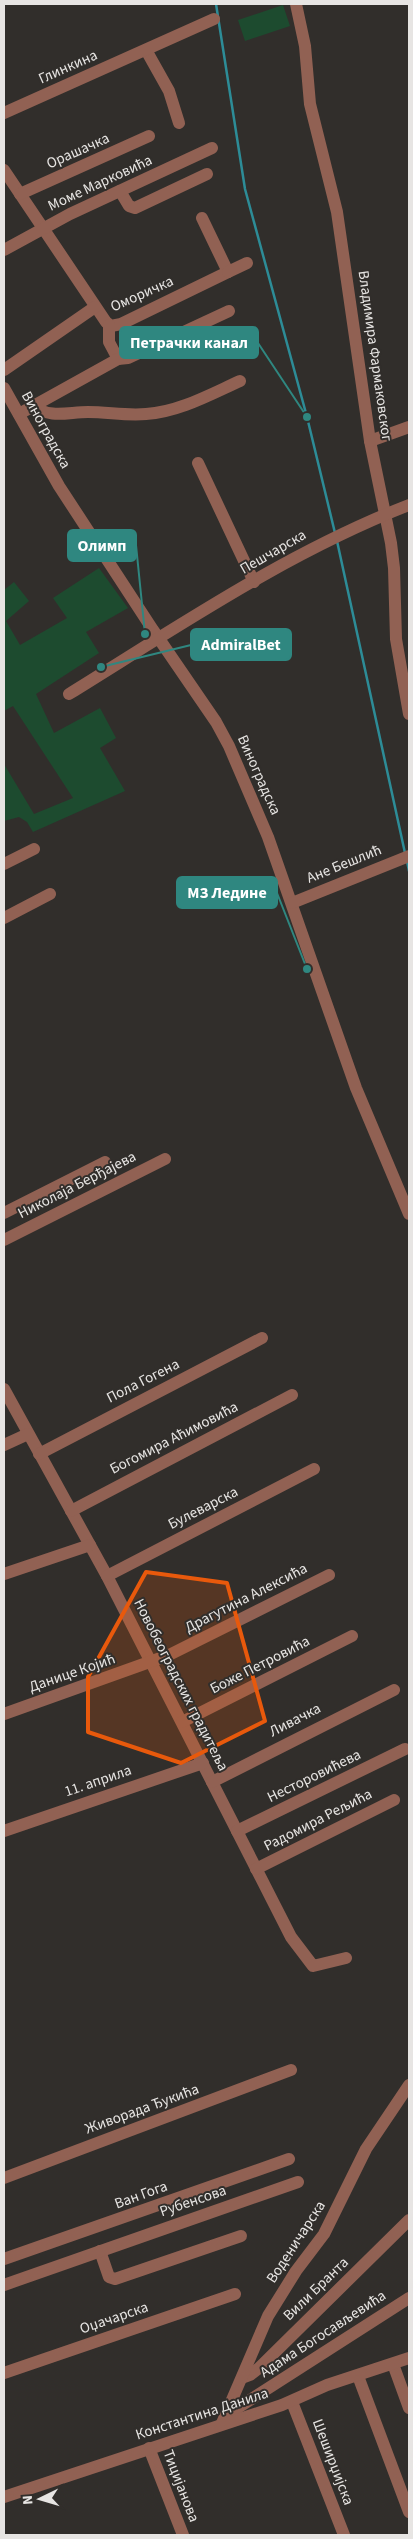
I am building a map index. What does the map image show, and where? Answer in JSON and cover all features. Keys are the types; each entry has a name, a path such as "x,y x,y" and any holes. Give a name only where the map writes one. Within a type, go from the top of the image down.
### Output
{"street":[{"name":"Владимира Фармаковског","path":"296,4 305,46 310,104 331,183 342,240 370,441 394,561 396,639 409,714"},
{"name":"Глинкина","path":"4,113 214,19"},
{"path":"146,50 165,83 179,123"},
{"name":"Орашачка","path":"20,194 149,136"},
{"name":"Моме Марковића","path":"4,250 43,228 212,148"},
{"path":"4,170 95,307"},
{"path":"120,191 129,206 135,208 207,174"},
{"path":"202,218 228,272"},
{"name":"Оморичка","path":"4,370 95,307 109,325 121,324 246,263"},
{"path":"19,414 118,359 128,358 229,311"},
{"path":"109,325 109,342 118,359"},
{"path":"33,406 40,412 54,415 88,412 153,414 172,409 240,381"},
{"name":"Виноградска","path":"4,388 59,486 216,722 229,746 254,801 292,903 356,1088 409,1214"},
{"path":"370,441 409,427"},
{"path":"198,463 254,582"},
{"name":"Пешчарска","path":"68,694 327,540 409,504"},
{"path":"4,864 34,850"},
{"name":"Ане Бешлић","path":"292,903 406,857"},
{"path":"4,918 50,894"},
{"name":"Николаја Берђајева","path":"4,1240 165,1159"},
{"path":"4,1213 105,1162"},
{"name":"Пола Гогена","path":"39,1454 262,1338"},
{"name":"Новобеоградских градитеља","path":"4,1389 107,1576 291,1937 313,1966 346,1958"},
{"name":"Богомира Аћимовића","path":"71,1511 292,1395"},
{"path":"4,1446 28,1434"},
{"name":"Булеварска","path":"107,1576 314,1469"},
{"path":"4,1574 90,1544"},
{"name":"Драгутина Алексића","path":"151,1662 329,1575"},
{"name":"Боже Петровића","path":"182,1722 352,1636"},
{"name":"Данице Којић","path":"4,1714 151,1662"},
{"name":"Ливачка","path":"212,1782 394,1690"},
{"name":"Несторовићева","path":"238,1831 405,1749"},
{"name":"11. априла","path":"4,1831 203,1763"},
{"name":"Радомира Рељића","path":"256,1869 394,1800"},
{"name":"Живорада Ђукића","path":"4,2178 291,2070"},
{"name":"Воденичарска","path":"222,2423 271,2310 324,2234 366,2149 409,2085"},
{"name":"Ван Гога","path":"4,2259 289,2160"},
{"name":"Рубенсова","path":"4,2285 298,2182"},
{"name":"Вили Бранта","path":"242,2378 259,2368 409,2220"},
{"path":"100,2251 110,2277 115,2280 241,2236"},
{"name":"Оџачарска","path":"4,2373 235,2294"},
{"name":"Адама Богосављевића","path":"228,2410 236,2409 409,2298"},
{"name":"Константина Данила","path":"4,2497 222,2423 292,2402 327,2385 409,2358"},
{"path":"393,2364 409,2408"},
{"path":"358,2376 409,2512"},
{"name":"Шеширџијска","path":"292,2402 344,2535"},
{"name":"Тицијанова","path":"149,2448 184,2535"}],"highlighted area":[{"path":"146,1572 227,1583 265,1721 181,1763 88,1732 88,1677"}],"green space":[{"path":"283,5 290,26 245,41 238,20"},
{"path":"99,568 128,608 86,632 99,653 36,694 54,733 100,708 116,738 100,748 125,791 33,832 27,822 19,817 4,821 4,764 34,814 73,798 13,706 4,711 4,590 14,582 29,601 6,621 20,645 67,618 53,598"}],"waterway":[{"path":"216,4 245,189 307,417 335,533"},
{"path":"337,541 405,853"},
{"path":"407,861 409,871"}],"place":[{"name":"Петрачки канал","path":"307,417"},
{"name":"Олимп","path":"145,634"},
{"name":"AdmiralBet","path":"101,667"},
{"name":"МЗ Ледине","path":"307,969"}]}
